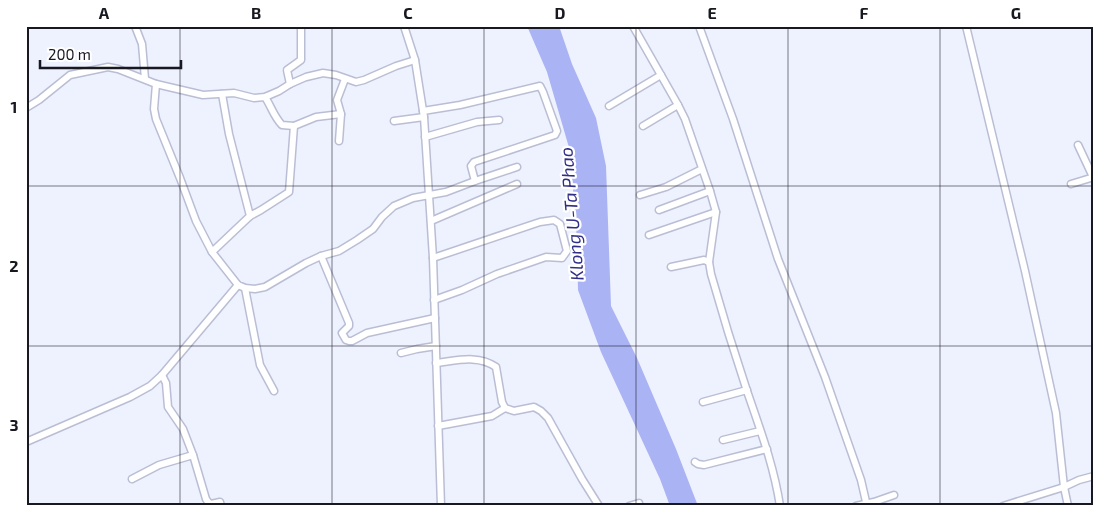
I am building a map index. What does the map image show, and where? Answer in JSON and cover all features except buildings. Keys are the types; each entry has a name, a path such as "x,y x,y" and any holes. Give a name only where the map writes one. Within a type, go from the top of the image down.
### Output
{"street":[{"path":"135,26 142,44 145,79"},
{"path":"290,84 287,70 302,60 301,26"},
{"path":"404,26 415,60 424,114 433,258 441,506"},
{"path":"633,26 678,104 710,190 716,212 709,262 711,274 767,449 780,506"},
{"path":"699,26 778,259 825,377 860,480 866,504"},
{"path":"966,26 1025,271 1054,404 1068,506"},
{"path":"26,108 40,100 70,75 108,67 156,84 202,94 234,93 254,98 265,97 306,76 323,73 356,82 415,60"},
{"path":"609,106 661,75"},
{"path":"338,141 341,114 338,100 345,79"},
{"path":"156,84 154,109 156,119 196,221 212,252 242,287 260,365 274,391"},
{"path":"394,122 540,86 557,132 555,135 474,162 471,166 475,181"},
{"path":"222,94 229,134 250,216"},
{"path":"265,97 276,119 282,125 294,126 316,117 341,114"},
{"path":"643,126 678,104"},
{"path":"425,137 477,122 499,120"},
{"path":"212,252 250,216 289,192 294,126"},
{"path":"1071,184 1093,177 1078,145"},
{"path":"242,287 255,289 265,287 306,263 338,251 373,229 394,206 413,198 446,192 517,167"},
{"path":"640,195 666,187 702,169"},
{"path":"431,220 517,184"},
{"path":"659,210 710,190"},
{"path":"649,234 716,212"},
{"path":"433,258 532,224 554,220 560,224 567,252 562,258 546,257 434,300"},
{"path":"321,256 349,322 349,326 342,333 346,340 352,341 367,333 435,318"},
{"path":"671,267 704,260 709,262"},
{"path":"26,442 130,397 150,386 242,287"},
{"path":"401,353 436,346"},
{"path":"436,363 471,359 496,367 502,402 505,408 514,411 534,407 548,418 599,506"},
{"path":"162,375 166,383 168,407 183,429 208,502 211,504 220,502 221,506"},
{"path":"703,402 747,390"},
{"path":"438,426 492,416 505,408"},
{"path":"723,440 760,431"},
{"path":"695,462 704,465 767,449"},
{"path":"132,479 165,463 192,455"},
{"path":"1003,506 1094,476"},
{"path":"856,506 894,495"},
{"path":"630,506 639,503"}],"water":[{"path":"527,26 559,26 572,64 596,118 606,166 611,306 637,358 698,506 670,506 660,479 601,352 578,290 577,240 570,151 547,72"}],"water label":[{"name":"Klong U-Ta Phao","path":"571,214"}]}
